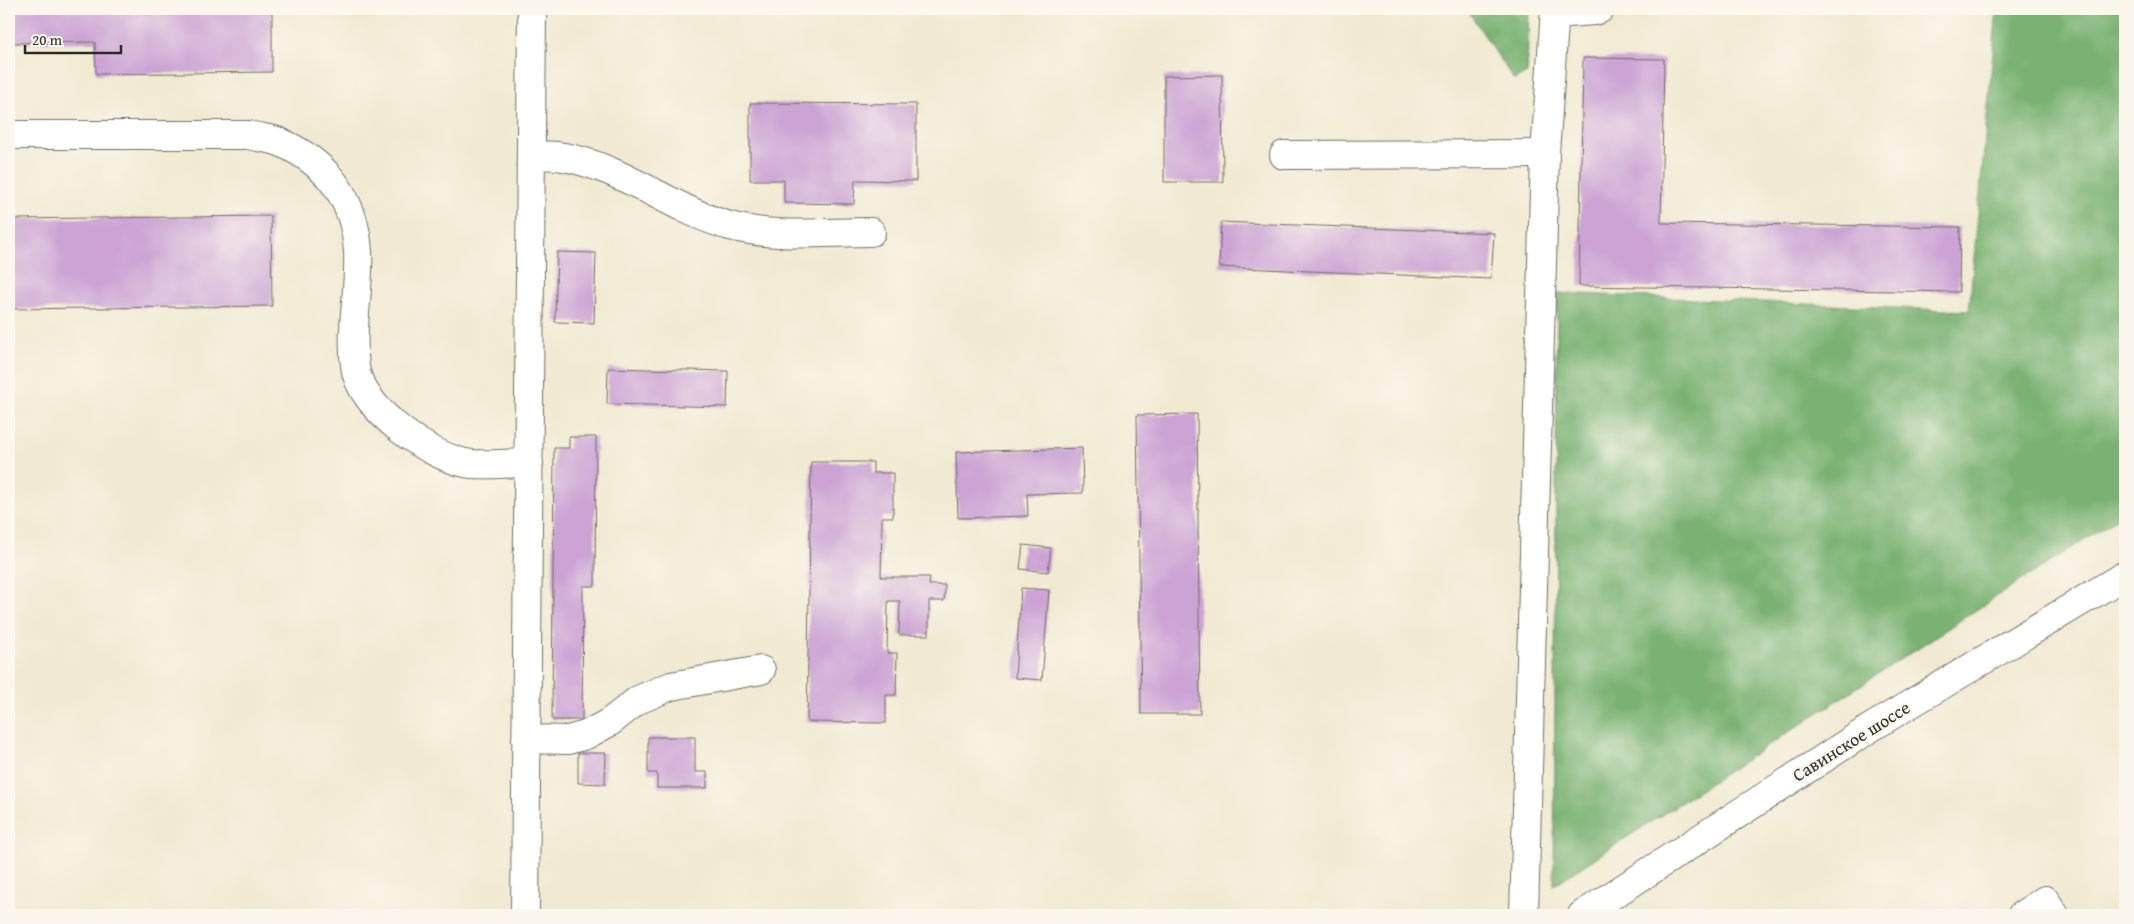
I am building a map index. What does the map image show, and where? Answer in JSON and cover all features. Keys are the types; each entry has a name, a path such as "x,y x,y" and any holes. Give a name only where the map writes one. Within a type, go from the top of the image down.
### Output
{"street":[{"path":"524,915 532,9"},
{"path":"1524,915 1545,154 1555,11 1594,11 1600,9"},
{"path":"9,136 249,135 281,142 311,159 336,184 350,212 358,252 355,367 362,388 379,411 414,439 446,457 471,464 528,463"},
{"path":"1284,155 1545,154"},
{"path":"531,156 557,156 585,163 610,172 694,212 730,225 763,232 871,232"},
{"name":"Савинское шоссе","path":"1582,915 1872,727 2125,575"},
{"path":"526,739 568,740 586,735 610,722 638,700 671,686 761,670"},
{"path":"2022,915 2045,900 2055,915"}],"green space":[{"path":"1467,9 1529,9 1527,73 1514,80"},
{"path":"1997,9 2125,9 2125,513 1554,885 1557,293 1969,311"}],"building":[{"path":"11,9 272,9 272,72 96,74 95,42 11,43"},
{"path":"1583,58 1664,59 1661,223 1960,227 1959,292 1579,286"},
{"path":"1222,75 1223,182 1164,182 1164,76"},
{"path":"750,103 916,104 916,181 855,180 854,204 784,203 784,180 750,180"},
{"path":"271,216 272,306 9,309 9,219"},
{"path":"1221,222 1494,233 1491,279 1219,267"},
{"path":"557,252 596,253 594,323 555,322"},
{"path":"608,368 728,371 727,407 607,404"},
{"path":"1197,414 1200,714 1141,714 1137,415"},
{"path":"569,437 596,437 595,586 583,586 582,720 552,720 554,448 569,448"},
{"path":"1082,448 1083,493 1027,494 1028,516 958,518 956,452"},
{"path":"811,462 873,462 873,473 893,473 893,517 882,517 881,577 930,577 929,585 945,585 944,601 929,601 929,635 899,635 900,601 888,601 887,653 897,653 896,695 886,695 886,723 807,722"},
{"path":"1023,545 1051,548 1048,572 1020,569"},
{"path":"1021,588 1049,590 1042,680 1015,678"},
{"path":"648,737 695,737 695,772 707,772 707,788 657,788 657,773 648,773"},
{"path":"578,753 606,753 605,784 578,783"}]}
